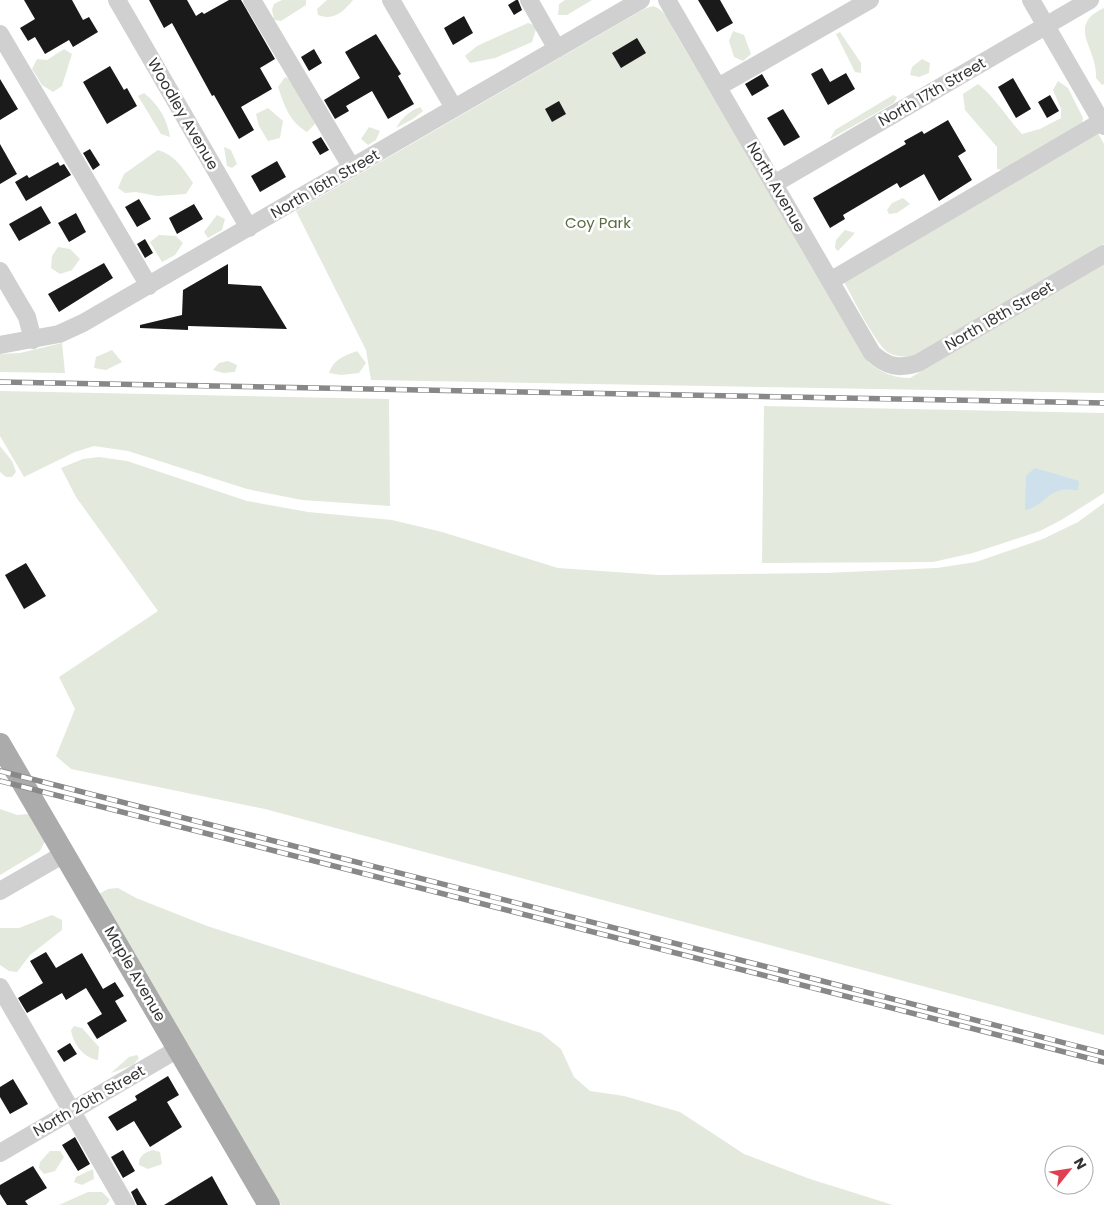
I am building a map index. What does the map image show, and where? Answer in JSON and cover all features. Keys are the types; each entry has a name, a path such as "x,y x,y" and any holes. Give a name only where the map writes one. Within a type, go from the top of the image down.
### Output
{"main road":[{"name":"Maple Avenue","path":"0,744 269,1205"}],"street":[{"name":"Woodley Avenue","path":"117,0 249,228"},
{"path":"252,0 352,168"},
{"path":"391,0 454,108"},
{"path":"529,0 557,49"},
{"name":"North 16th Street","path":"0,345 59,334 83,323 640,0"},
{"name":"North Avenue","path":"667,0 872,353 881,362 891,367"},
{"path":"718,87 870,0"},
{"path":"830,280 1103,122 1031,0"},
{"name":"North 17th Street","path":"774,184 1090,0"},
{"path":"0,34 149,286"},
{"name":"North 18th Street","path":"891,367 905,367 918,363 1104,254"},
{"path":"0,271 27,317 34,340"},
{"path":"0,891 64,854"},
{"path":"0,987 5,1011 72,1111 126,1205"},
{"name":"North 20th Street","path":"0,1153 178,1049"}],"green space":[{"path":"282,0 306,0 306,5 281,21 274,20 272,10 274,4"},
{"path":"327,0 353,0 338,14 329,17 318,15 317,9"},
{"path":"565,0 592,0 567,15 558,15 559,4"},
{"name":"Coy Park","path":"653,6 667,17 869,363 888,374 910,378 1104,263 1104,393 371,380 366,350 296,211 644,9"},
{"path":"1104,8 1104,84 1102,85 1096,78 1093,57 1085,30 1087,22 1093,15"},
{"path":"528,23 537,26 532,42 495,58 470,63 465,56 477,46"},
{"path":"733,31 744,35 751,54 743,61 734,57 729,41"},
{"path":"840,32 861,63 861,73 855,72 836,34"},
{"path":"64,49 72,54 62,86 53,92 42,85 32,69 37,59 47,60"},
{"path":"922,59 930,63 929,73 919,77 910,75 912,67"},
{"path":"285,77 295,82 315,124 307,132 288,113 283,101 278,87"},
{"path":"1058,81 1068,88 1083,118 1082,124 1003,170 997,169 997,147 965,110 963,94 978,84 990,95 1022,134 1040,129 1061,118 1061,109 1053,90"},
{"path":"144,93 162,113 170,137 161,134 138,96"},
{"path":"893,95 897,97 894,103 830,139 835,130"},
{"path":"420,107 423,111 396,128 406,115"},
{"path":"268,108 283,121 280,138 268,141 259,126 256,114"},
{"path":"369,127 380,131 376,140 368,145 361,139"},
{"path":"1098,133 1104,144 1104,244 912,356 903,357 895,355 884,349 871,331 843,280"},
{"path":"224,147 231,150 237,164 232,168 227,166"},
{"path":"158,150 174,159 193,183 186,194 157,196 136,192 125,193 118,188 124,174"},
{"path":"903,198 910,204 897,213 889,214 887,210 892,203"},
{"path":"217,215 225,219 222,230 208,238 204,232"},
{"path":"845,230 855,233 838,251 835,248 836,240"},
{"path":"159,235 176,236 183,243 175,255 162,262 150,242"},
{"path":"58,247 70,249 80,259 72,270 60,274 51,268 52,256"},
{"path":"62,343 65,373 0,372 0,354 20,353"},
{"path":"112,350 122,362 106,370 94,368 96,357"},
{"path":"357,351 366,363 359,373 341,375 329,373 337,361"},
{"path":"228,361 237,365 235,372 223,373 213,370 219,363"},
{"path":"0,391 389,399 390,506 302,500 247,489 128,451 94,446 75,452 24,477 0,436"},
{"path":"764,406 1104,413 1104,493 1040,531 973,553 933,562 762,563"},
{"path":"0,446 12,461 16,472 12,477 6,477 0,472"},
{"path":"99,457 127,461 247,501 308,512 392,520 442,532 558,568 658,575 825,573 937,568 976,562 1043,539 1078,522 1104,503 1104,1035 265,809 71,769 56,756 75,709 59,677 158,611 76,497 61,468 83,459"},
{"path":"0,809 17,815 30,814 45,841 40,851 0,875"},
{"path":"118,888 136,898 207,926 541,1033 561,1049 574,1077 590,1091 624,1096 680,1112 744,1154 810,1179 893,1205 281,1205 99,894 108,889"},
{"path":"52,915 62,920 62,930 30,955 17,972 9,971 0,965 0,928 19,928"},
{"path":"74,1026 82,1028 99,1047 98,1060 93,1059 80,1050 72,1035 71,1030"},
{"path":"137,1055 139,1058 133,1065 111,1073 129,1057"},
{"path":"153,1150 160,1152 162,1164 148,1169 139,1165 143,1155"},
{"path":"50,1151 60,1151 64,1157 55,1171 44,1174 39,1168 40,1162"},
{"path":"93,1169 94,1179 82,1185 74,1182 76,1177"},
{"path":"88,1192 102,1192 110,1200 106,1205 59,1205"}],"water":[{"path":"1035,468 1079,481 1078,490 1056,492 1030,509 1025,510 1026,476"}],"building":[{"path":"24,0 72,0 83,20 89,17 98,32 73,47 69,40 45,54 35,37 28,41 20,28 35,19"},
{"path":"149,0 187,0 196,16 202,12 204,14 229,0 241,0 275,59 260,68 272,89 241,107 254,130 239,139 214,95 212,96 172,23 164,28"},
{"path":"518,0 522,10 514,15 508,5"},
{"path":"698,0 720,0 733,23 717,32"},
{"path":"464,16 473,33 453,45 444,28"},
{"path":"376,34 401,74 398,76 414,104 388,119 372,91 346,106 349,111 335,119 324,100 360,78 345,52"},
{"path":"637,38 646,53 621,68 612,53"},
{"path":"314,49 322,63 309,71 301,57"},
{"path":"110,66 124,90 127,88 137,106 107,124 83,82"},
{"path":"822,68 830,82 846,73 855,89 828,105 811,74"},
{"path":"762,74 769,86 752,96 745,84"},
{"path":"1013,78 1031,109 1016,118 998,87"},
{"path":"0,79 18,109 0,120"},
{"path":"1050,95 1059,111 1047,118 1038,102"},
{"path":"559,101 566,114 552,122 545,109"},
{"path":"783,109 800,137 784,146 767,118"},
{"path":"948,120 966,151 958,156 972,180 939,201 924,174 900,188 897,183 843,215 845,219 830,228 813,198 906,144 904,141 922,131 924,134"},
{"path":"321,137 329,150 320,155 312,142"},
{"path":"0,144 17,174 0,184"},
{"path":"90,149 100,165 93,170 83,153"},
{"path":"277,161 286,177 260,192 251,176"},
{"path":"58,162 60,166 64,164 71,175 26,201 15,182 27,175 29,178"},
{"path":"139,199 151,219 137,227 125,207"},
{"path":"194,204 203,219 177,234 169,218"},
{"path":"41,206 51,223 19,241 9,224"},
{"path":"76,213 86,232 69,242 58,223"},
{"path":"145,239 153,253 145,258 137,244"},
{"path":"104,263 113,278 59,312 48,294"},
{"path":"228,264 228,284 261,286 287,329 188,326 188,330 140,328 140,325 182,315 183,290"},
{"path":"26,563 46,596 24,609 5,575"},
{"path":"46,952 56,968 82,953 103,989 115,982 124,996 115,1001 127,1021 97,1039 87,1023 102,1014 86,988 66,1000 62,993 27,1013 18,998 43,983 30,961"},
{"path":"70,1043 77,1054 64,1062 57,1051"},
{"path":"168,1076 179,1095 167,1102 182,1127 150,1147 134,1121 117,1131 108,1117 137,1100 135,1096"},
{"path":"13,1079 28,1104 10,1114 0,1097 0,1087"},
{"path":"75,1137 90,1164 78,1171 62,1145"},
{"path":"123,1150 135,1171 123,1178 111,1157"},
{"path":"33,1166 47,1188 25,1201 28,1205 7,1205 0,1194 0,1185"},
{"path":"212,1176 228,1205 164,1205"},
{"path":"137,1188 147,1205 137,1205 131,1192"}],"railway":[{"path":"0,382 1104,403"},
{"path":"0,771 1104,1053"},
{"path":"0,781 1104,1062"}]}
